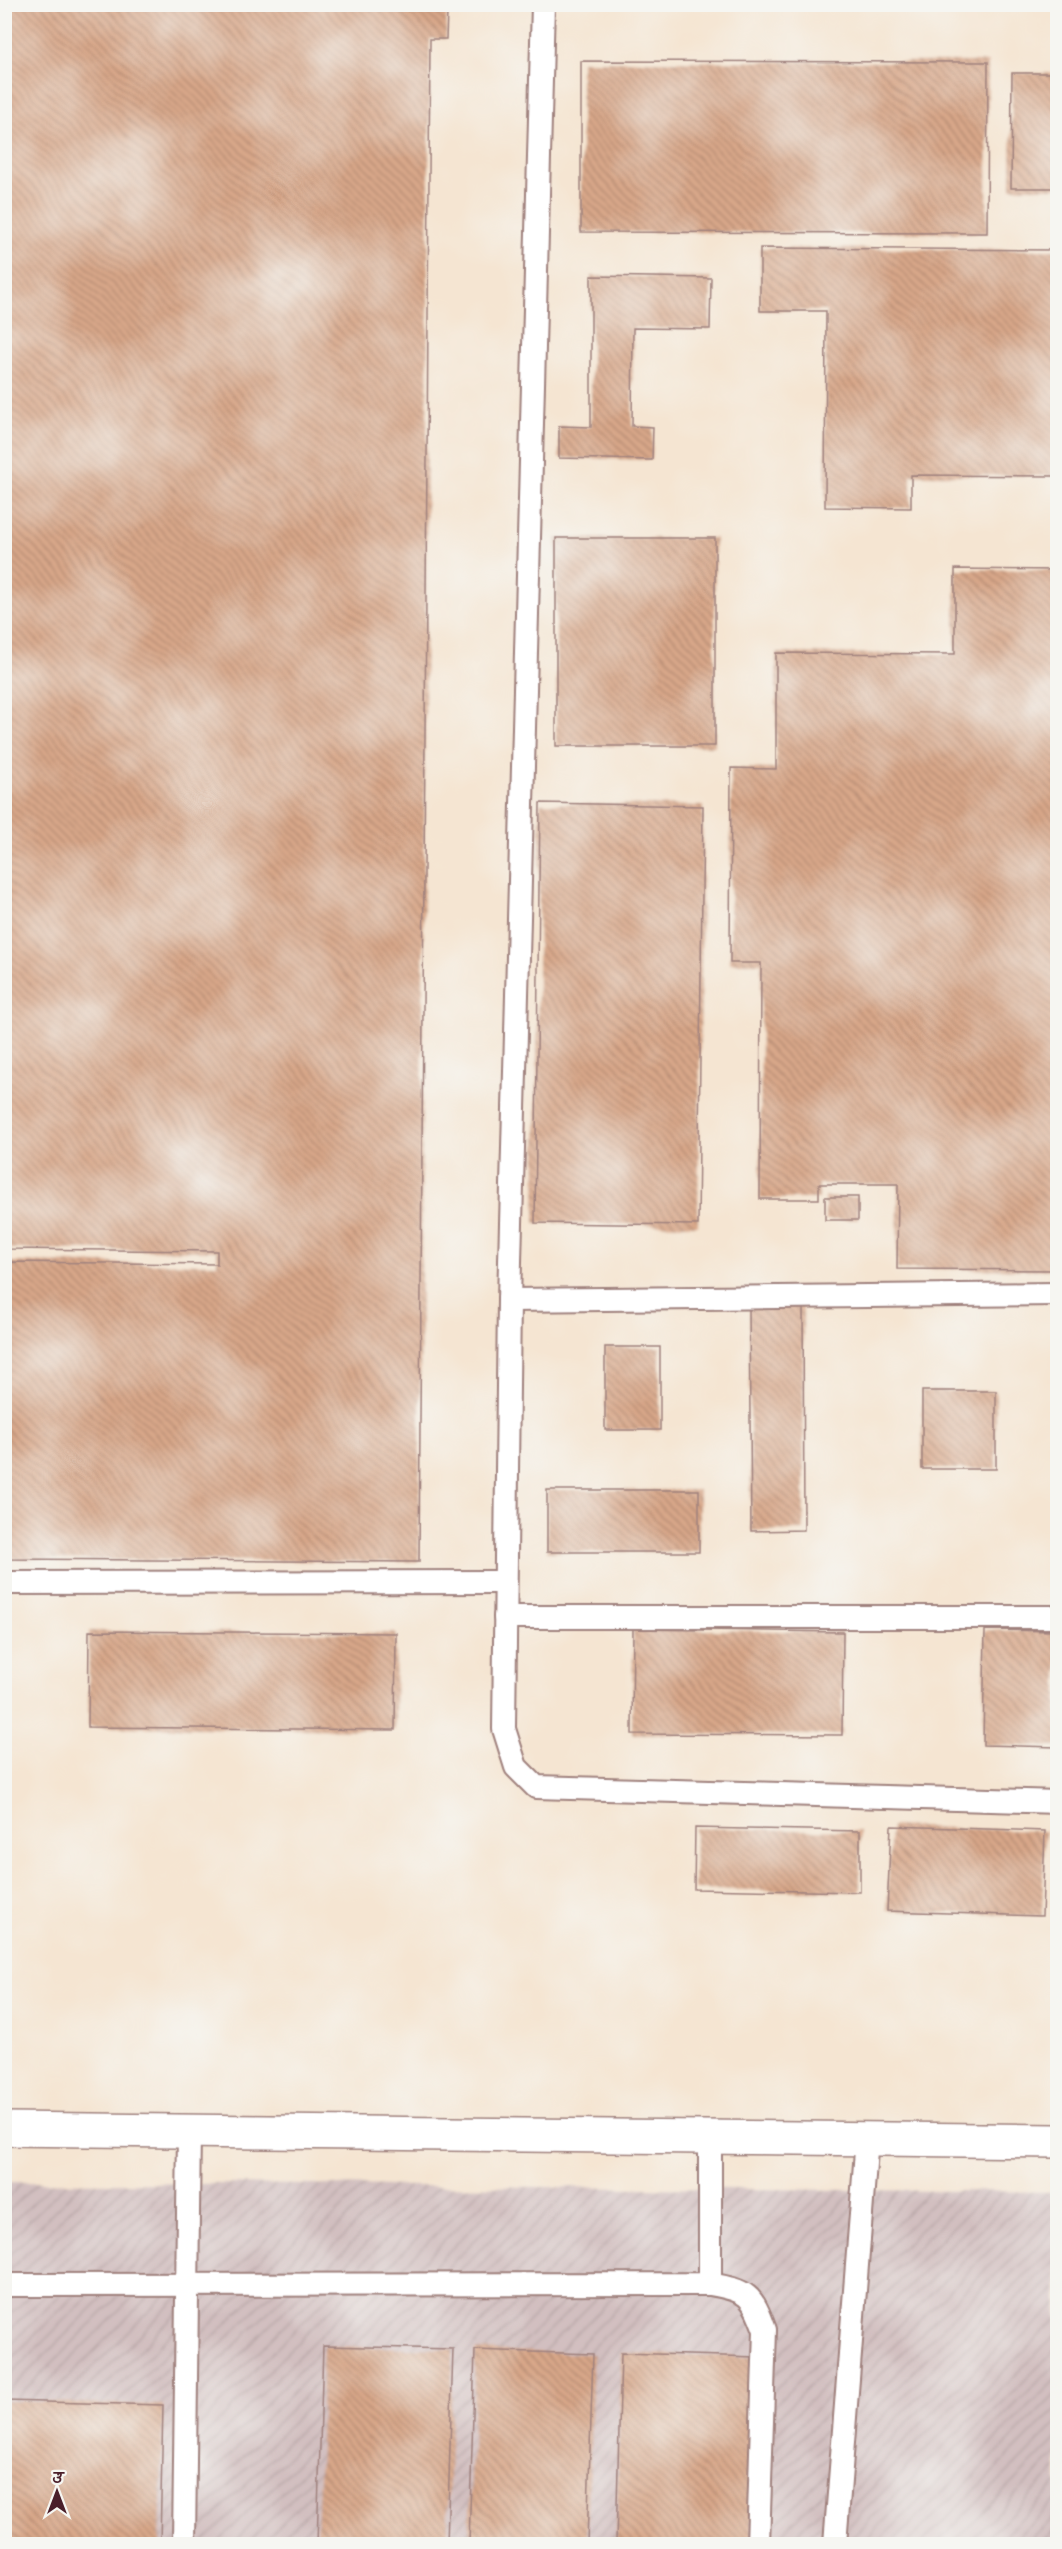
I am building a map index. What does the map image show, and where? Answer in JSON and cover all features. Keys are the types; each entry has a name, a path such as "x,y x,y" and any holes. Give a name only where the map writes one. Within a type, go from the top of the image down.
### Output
{"street":[{"path":"4,2129 1058,2140"}],"lane":[{"path":"543,4 509,1300 504,1729 516,1767 537,1787 1058,1802"},
{"path":"509,1300 1058,1294"},
{"path":"4,1582 506,1582"},
{"path":"505,1617 1058,1617"},
{"path":"184,2544 189,2131"},
{"path":"710,2137 710,2284"},
{"path":"836,2544 867,2138"},
{"path":"4,2285 710,2284 736,2289 755,2303 765,2330 758,2544"}],"shaded area":[{"path":"5,2182 1057,2192 1057,2544 5,2544"}],"building":[{"path":"4,4 466,4 466,12 447,12 446,39 430,39 419,1562 4,1559 4,1262 217,1264 217,1251 4,1249"},
{"path":"581,61 988,62 987,233 581,232"},
{"path":"1012,73 1058,73 1058,188 1011,188"},
{"path":"760,248 1058,250 1058,476 911,475 911,508 825,507 826,311 760,311"},
{"path":"591,276 711,278 710,329 633,328 632,426 653,427 652,460 559,458 559,426 591,427"},
{"path":"556,538 715,538 715,746 556,746"},
{"path":"955,569 1058,570 1058,1270 897,1269 898,1184 819,1184 819,1199 760,1199 761,963 730,963 731,768 776,769 776,653 955,654"},
{"path":"540,803 703,806 698,1225 535,1223"},
{"path":"825,1197 858,1197 858,1220 825,1220"},
{"path":"803,1305 804,1530 751,1531 749,1306"},
{"path":"605,1347 660,1347 660,1430 605,1430"},
{"path":"922,1391 996,1391 996,1469 922,1469"},
{"path":"547,1490 699,1490 699,1552 547,1552"},
{"path":"633,1629 843,1632 842,1735 632,1734"},
{"path":"985,1630 1058,1631 1058,1747 983,1745"},
{"path":"89,1631 396,1633 395,1730 88,1727"},
{"path":"891,1826 1045,1831 1042,1916 887,1911"},
{"path":"695,1828 860,1831 860,1892 694,1889"},
{"path":"323,2346 453,2349 447,2544 317,2544"},
{"path":"475,2350 593,2354 587,2544 469,2544"},
{"path":"621,2353 757,2357 751,2544 616,2544"},
{"path":"4,2401 163,2405 160,2544 4,2544"}]}
